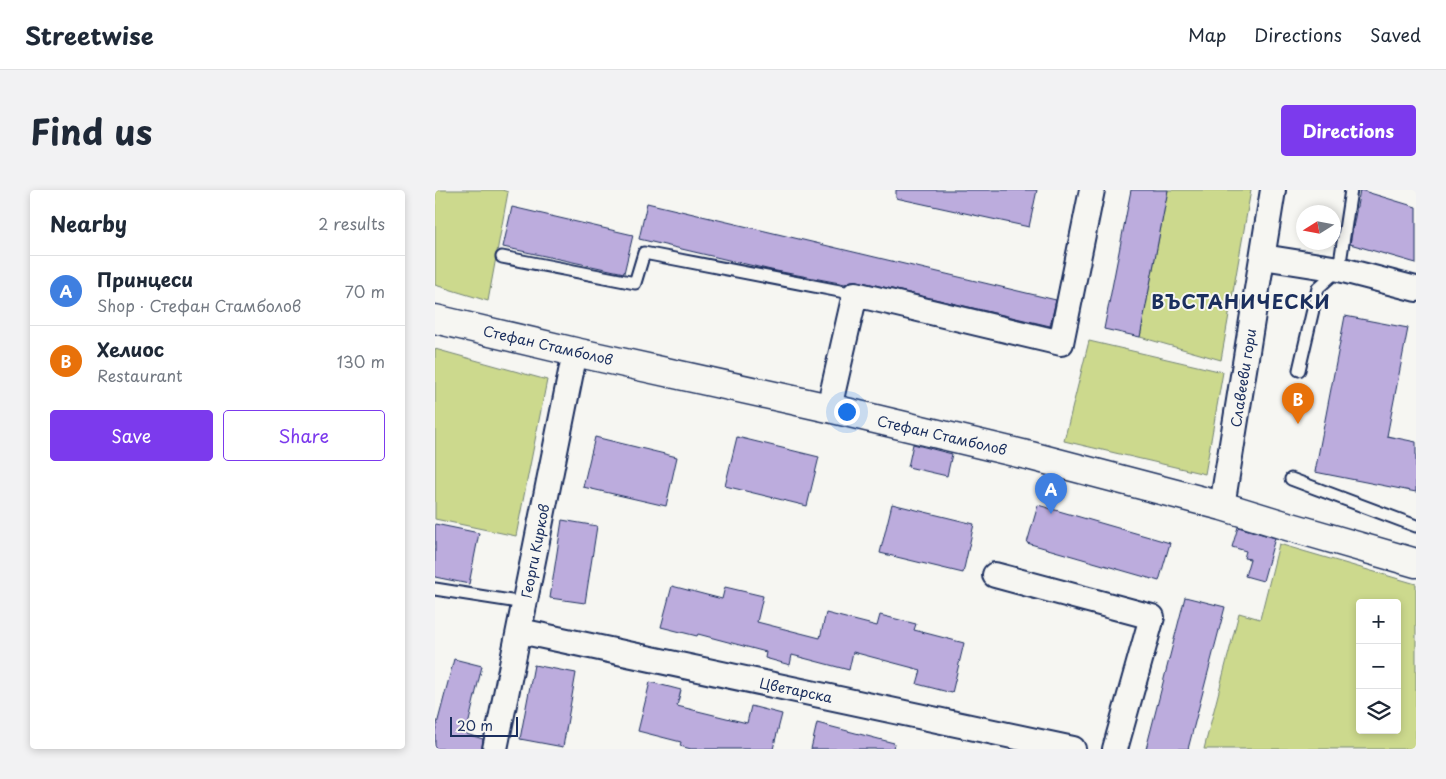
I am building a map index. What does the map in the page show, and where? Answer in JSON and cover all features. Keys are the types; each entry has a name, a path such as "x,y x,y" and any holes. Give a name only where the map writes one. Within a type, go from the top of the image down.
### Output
{"street":[{"path":"829,408 855,294 1061,343 1092,190"},
{"name":"Славееви гори","path":"1222,506 1273,190"},
{"path":"1263,256 1339,269 1416,289"},
{"name":"Стефан Стамболов","path":"435,319 829,408 1031,456 1222,506 1284,526 1416,563"},
{"name":"Георги Кирков","path":"495,749 575,352"},
{"path":"995,575 1152,618 1115,749"},
{"name":"Цветарска","path":"520,631 1073,749"}],"lane":[{"path":"1299,370 1318,288 1339,269 1351,190"},
{"path":"502,257 635,283 645,253 855,294"},
{"path":"1291,479 1416,526"},
{"path":"435,589 524,603"}],"green space":[{"path":"435,190 502,190 508,192 488,301 435,285"},
{"path":"1168,190 1251,190 1221,360 1140,337"},
{"path":"1089,341 1223,372 1205,474 1064,441"},
{"path":"435,349 547,380 516,536 435,519"},
{"path":"1279,544 1416,584 1416,749 1204,749 1239,613 1260,619"}],"building":[{"path":"896,190 1037,190 1029,227 896,198"},
{"path":"1131,190 1168,190 1140,337 1104,329"},
{"path":"1360,190 1416,207 1416,263 1350,244"},
{"path":"647,203 1056,300 1050,326 858,281 851,281 845,284 771,270 639,239"},
{"path":"512,207 633,235 624,273 503,247"},
{"path":"1345,316 1408,328 1387,436 1416,442 1416,492 1315,472"},
{"path":"595,437 677,457 666,506 583,487"},
{"path":"737,437 819,457 807,506 725,486"},
{"path":"913,444 952,454 947,476 908,467"},
{"path":"892,504 974,524 963,573 880,553"},
{"path":"1038,505 1170,543 1159,581 1027,543"},
{"path":"562,520 597,526 585,603 550,598"},
{"path":"435,524 479,533 469,584 435,577"},
{"path":"1238,527 1275,538 1263,581 1245,576 1250,559 1244,558 1246,551 1232,547"},
{"path":"672,586 722,599 725,587 763,596 757,622 820,638 826,613 877,626 880,615 916,624 914,630 964,643 952,693 917,684 921,670 853,652 849,670 792,655 790,665 765,658 766,652 698,634 697,636 661,627"},
{"path":"1185,597 1225,607 1188,749 1146,749"},
{"path":"454,659 482,666 466,734 483,739 482,749 435,749 435,732"},
{"path":"534,665 576,673 563,747 520,739"},
{"path":"650,682 681,690 677,706 747,723 751,706 782,714 773,749 691,749 680,746 681,742 638,731"},
{"path":"817,723 894,743 893,749 811,749"}],"place":[{"name":"Хелиос","path":"1298,424"},
{"name":"Принцеси","path":"1051,514"}],"district":[{"name":"ВЪСТАНИЧЕСКИ","path":"1241,301"}]}
